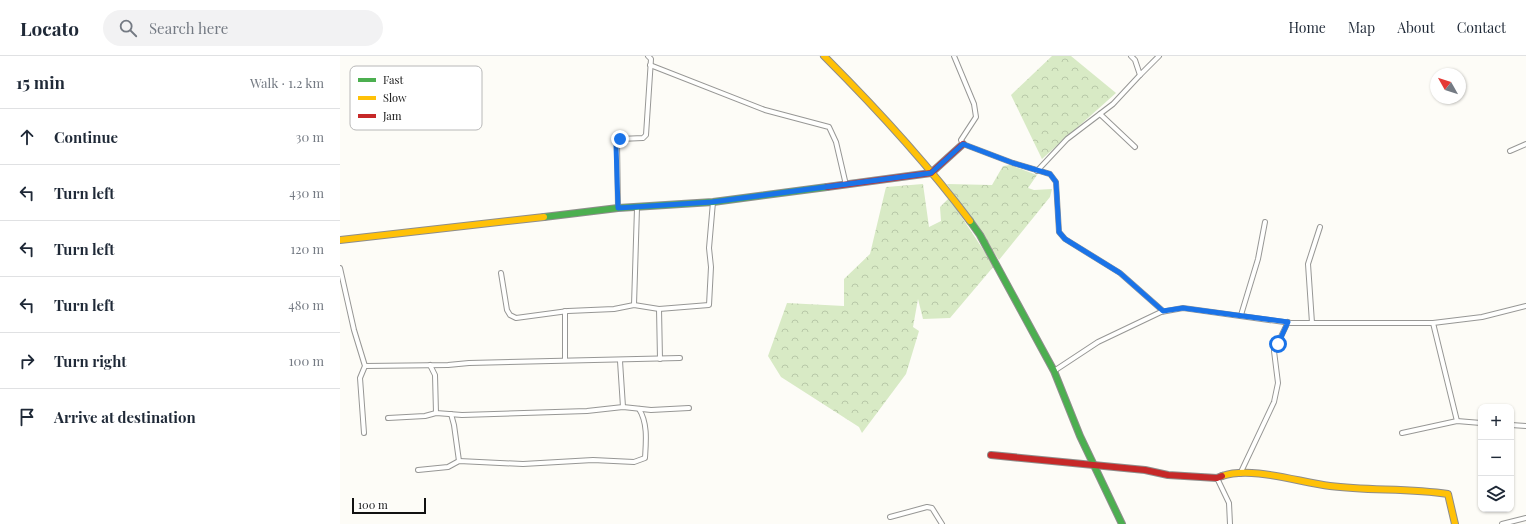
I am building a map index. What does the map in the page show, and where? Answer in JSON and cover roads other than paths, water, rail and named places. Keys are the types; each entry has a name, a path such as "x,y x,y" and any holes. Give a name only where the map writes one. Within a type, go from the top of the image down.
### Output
{"street":[{"path":"618,208 617,142 620,139 643,138 646,135 651,59 648,56"},
{"path":"824,56 874,106 950,194 980,235 1054,371 1094,465 1122,524"},
{"path":"954,56 974,104 976,117 963,135 961,140 963,144"},
{"path":"1131,56 1135,60 1140,75"},
{"path":"1037,171 1068,139 1113,104 1159,56"},
{"path":"650,65 765,110 829,127 836,142 846,185"},
{"path":"1100,114 1135,147"},
{"path":"340,240 618,208 637,208 712,202 931,173 963,144"},
{"path":"963,144 1037,171 1050,174 1056,182 1059,232 1065,239 1120,273 1163,311"},
{"path":"1510,151 1526,144"},
{"path":"501,273 507,310 510,315 516,318 565,311 614,309 634,305 659,309 709,305 711,267 709,248 712,202"},
{"path":"634,305 637,208"},
{"path":"1241,316 1258,259 1265,222"},
{"path":"1312,323 1308,264 1320,227"},
{"path":"340,268 354,330 365,366 360,378 364,433"},
{"path":"1054,371 1098,342 1163,311 1183,308 1288,322 1433,323 1482,317 1526,306"},
{"path":"659,309 660,358"},
{"path":"565,311 565,360"},
{"path":"1240,474 1274,402 1278,383 1274,351 1288,322"},
{"path":"1433,323 1457,422"},
{"path":"365,366 565,360 620,361 680,358"},
{"path":"620,361 623,407"},
{"path":"430,365 435,375 436,413"},
{"path":"388,418 425,416 436,413 516,414 623,407 651,410 689,408"},
{"path":"418,470 448,466 459,461 523,464 594,460 634,462 645,458 646,436 642,414 639,409"},
{"path":"451,414 459,461"},
{"path":"1402,433 1457,422 1478,423"},
{"path":"1514,425 1526,426"},
{"path":"991,455 1145,470 1168,475 1217,478 1232,473 1331,486 1427,491 1448,494 1455,524"},
{"path":"1217,478 1229,503 1230,524"},
{"path":"890,517 928,507 932,508 942,524"},
{"path":"1502,524 1526,518"}]}
